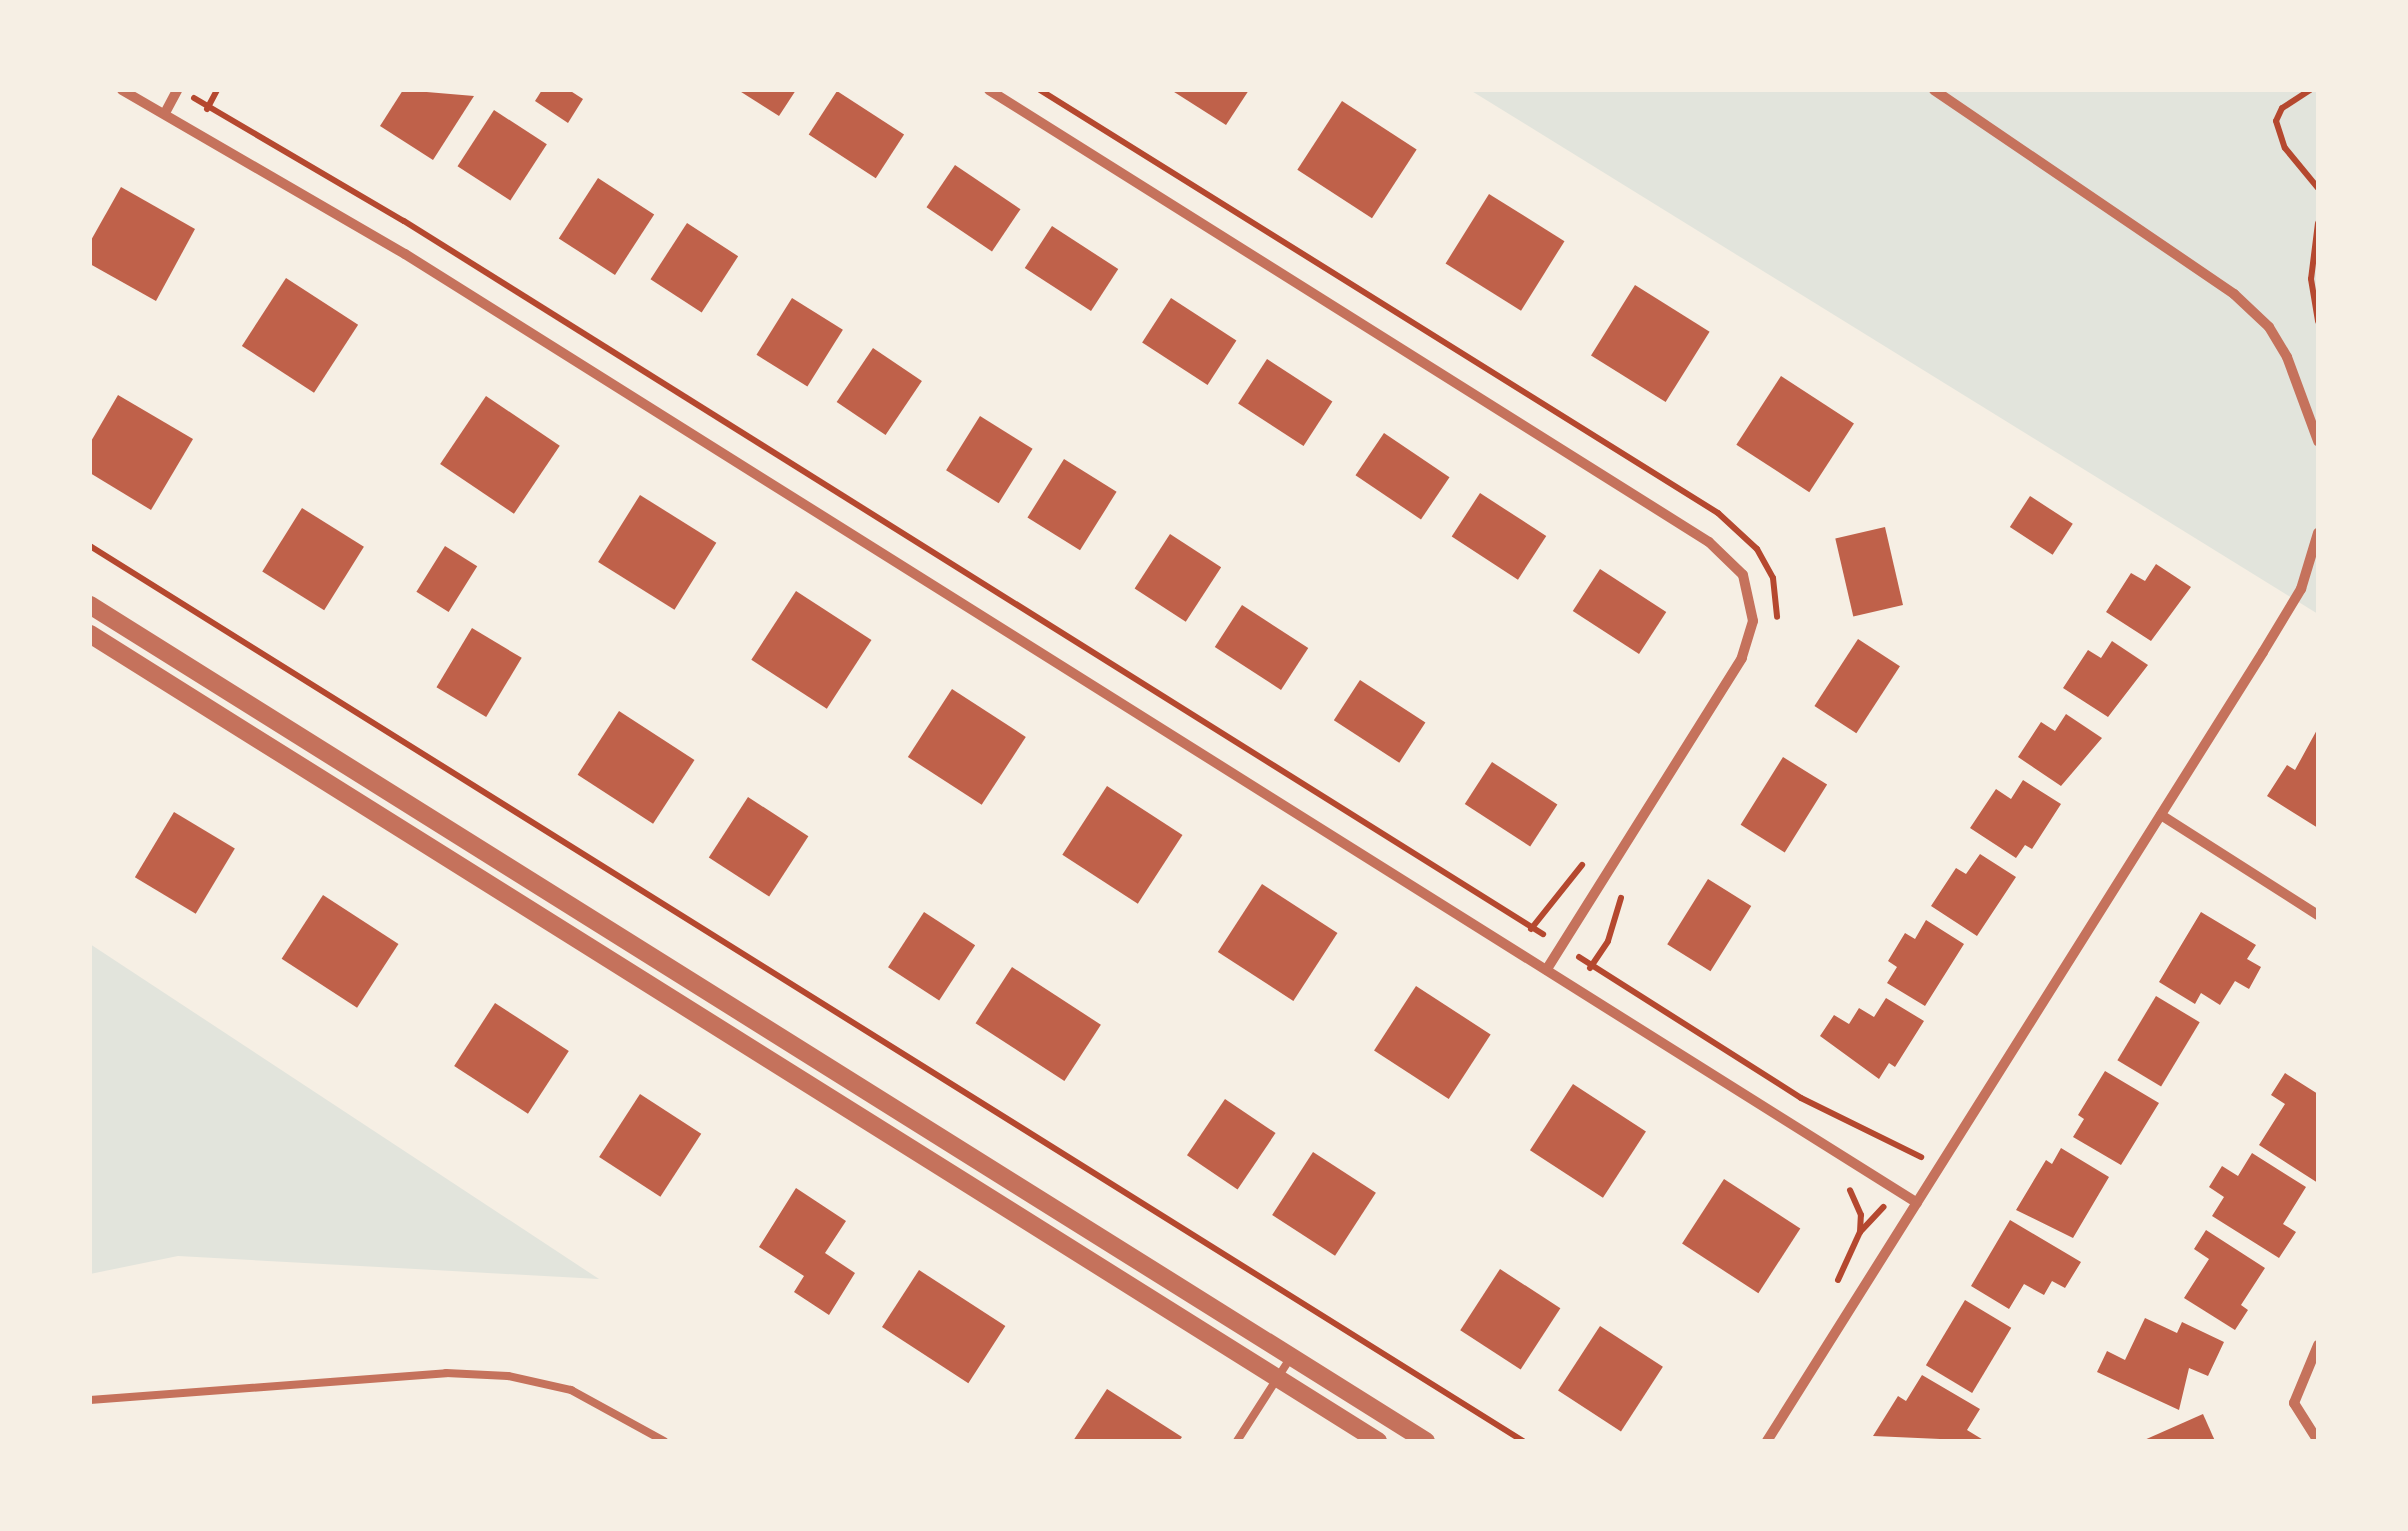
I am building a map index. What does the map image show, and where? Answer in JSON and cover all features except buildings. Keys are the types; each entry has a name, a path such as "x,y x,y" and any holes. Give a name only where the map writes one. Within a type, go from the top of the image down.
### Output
{"street":[{"path":"122,90 405,254 1918,1204"},
{"path":"165,113 179,90"},
{"path":"989,90 1709,542 1743,575 1754,620 1742,658 1546,970"},
{"path":"1934,90 2234,294 2269,327 2287,357 2318,441"},
{"path":"1767,1441 2263,652 2301,589 2318,533"},
{"path":"90,605 1426,1441"},
{"path":"90,634 1378,1441"},
{"path":"2161,815 2318,915"},
{"path":"2318,1345 2294,1403 2318,1441"}],"lane":[{"path":"1237,1441 1291,1357"},
{"path":"90,1400 446,1373 508,1376 572,1390 664,1441"}],"path":[{"path":"179,90 244,126 1503,909"},
{"path":"1040,90 1718,513 1758,550 1774,578 1773,633"},
{"path":"2310,90 2276,120 2285,148 2318,188"},
{"path":"2318,223 2310,279 2318,320"},
{"path":"90,546 1523,1441"},
{"path":"1548,901 1587,860"},
{"path":"1608,940 1623,891"},
{"path":"1620,982 1801,1098 1888,1136 1938,1169"},
{"path":"1834,1290 1861,1214 1836,1176"}],"shaded area":[{"path":"1470,90 2318,90 2318,614"},
{"path":"90,944 599,1279 178,1256 90,1274"}]}
